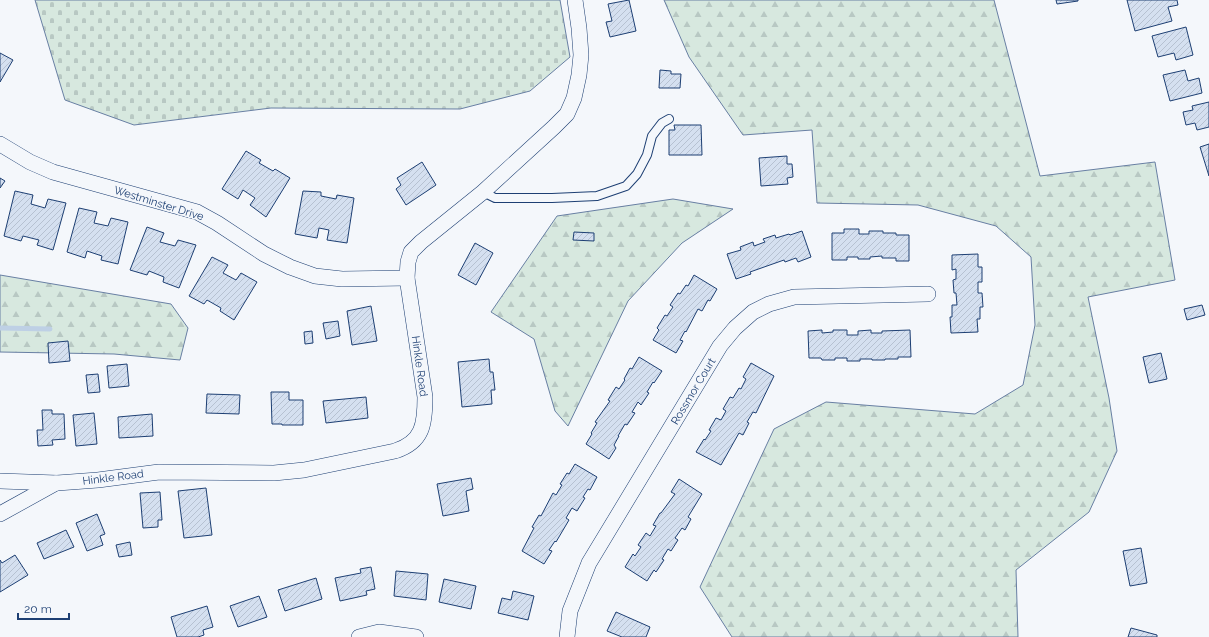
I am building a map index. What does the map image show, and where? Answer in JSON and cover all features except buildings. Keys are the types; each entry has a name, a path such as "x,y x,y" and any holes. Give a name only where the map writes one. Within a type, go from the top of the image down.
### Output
{"street":[{"name":"Hinkle Road","path":"0,481 57,483 98,480 159,472 274,473 304,470 395,451 405,448 411,444 418,436 422,425 425,397 420,354 407,278 408,262 411,252 420,242 483,192 567,114 574,98 579,75 581,55 575,0"},
{"name":"Westminster Drive","path":"0,144 30,162 53,172 197,212 217,223 264,254 290,267 315,276 342,279 407,278"},
{"name":"Rossmor Court","path":"567,637 570,611 589,563 720,346 735,328 753,312 769,304 794,297 928,294"},
{"path":"0,514 57,483"},
{"path":"359,637 379,632 416,637"}],"lane":[{"path":"483,192 495,198 552,198 597,196 626,186 637,174 647,155 652,136 662,123 669,119"}],"green space":[{"path":"35,0 560,0 570,57 530,91 460,109 271,108 134,125 65,100"},
{"path":"664,0 994,0 1040,176 1155,162 1175,280 1088,297 1109,398 1117,451 1089,512 1016,570 1018,637 732,637 700,587 774,429 826,402 975,414 1023,385 1035,325 1031,257 996,226 918,205 817,203 812,130 743,135 689,57"},
{"path":"673,199 733,209 682,243 628,301 568,426 555,411 534,339 491,312 557,216"},
{"path":"0,275 171,304 188,328 180,360 114,354 0,352"}],"waterway":[{"path":"0,328 50,329"}]}
